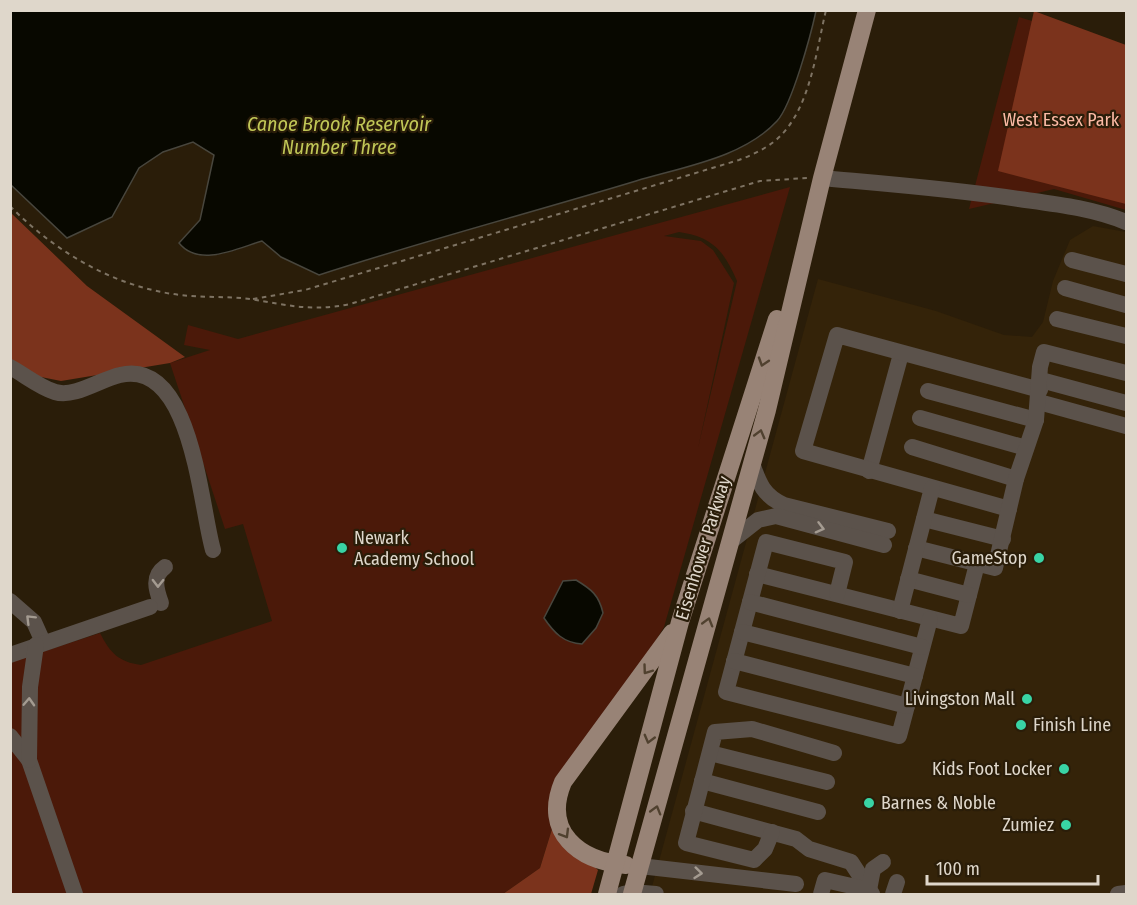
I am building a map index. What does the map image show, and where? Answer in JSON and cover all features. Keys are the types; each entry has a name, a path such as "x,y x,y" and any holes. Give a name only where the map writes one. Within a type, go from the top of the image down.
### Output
{"main road":[{"name":"Eisenhower Parkway","path":"629,894 640,866 752,463 822,178 867,10"},
{"name":"Eisenhower Parkway","path":"607,894 680,622 815,206"},
{"path":"640,866 616,864 590,857 571,844 560,825 557,814 559,793 563,782 680,622"}],"lane":[{"path":"822,178 986,194 1087,210 1126,222"},
{"path":"1072,260 1126,274"},
{"path":"1065,288 1126,304"},
{"path":"1057,318 1126,336"},
{"path":"1009,508 803,451 837,335 1040,391 1126,403"},
{"path":"916,548 995,568 1016,479 1036,420 1044,352 1126,373"},
{"path":"869,471 901,354"},
{"path":"10,367 56,392 73,391 128,373 149,376 160,383 174,402 192,452 213,550"},
{"path":"928,391 1036,420"},
{"path":"1040,391 1126,426"},
{"path":"920,418 1026,448"},
{"path":"912,447 1016,479"},
{"path":"730,542 758,520 776,516 886,538 769,498 758,483 752,463"},
{"path":"900,611 932,488"},
{"path":"924,519 1003,539"},
{"path":"837,594 845,562 766,542 726,692 899,736 930,619"},
{"path":"757,574 961,626 977,564"},
{"path":"10,655 39,643 155,605 156,580 159,571 165,567"},
{"path":"908,579 969,595"},
{"path":"10,601 34,622 39,643 30,687 29,760"},
{"path":"750,602 922,647"},
{"path":"742,632 915,676"},
{"path":"734,662 907,706"},
{"path":"772,832 765,849 754,860 686,843 715,732 752,729 834,753"},
{"path":"10,736 29,760 75,894"},
{"path":"710,753 827,782"},
{"path":"702,782 818,812"},
{"path":"693,811 796,839 809,849 851,862 870,892"},
{"path":"870,892 873,869 883,862"},
{"path":"640,866 796,884"},
{"path":"821,894 825,880 870,892"},
{"path":"1118,894 1126,893"},
{"path":"629,894 656,894"}],"path":[{"path":"250,299 305,290 739,160 759,152 776,140 789,125 799,107 826,10"},
{"path":"10,206 37,233 72,256 122,282 170,294 250,299 302,309 325,309 350,304 760,181 785,177 822,178"}],"shaded area":[{"name":"Livingston Mall","path":"1093,226 1126,232 1126,894 650,894 818,279 936,311 1004,335 1032,337 1043,322 1053,281 1070,240"}],"green space":[{"name":"West Essex Park","path":"1034,11 1126,45 1126,204 998,171"},
{"name":"West Essex Park","path":"1019,17 1126,50 1126,210 1054,189 969,209"},
{"name":"Newark Academy School","path":"790,187 664,627 639,669 557,776 552,829 540,868 503,894 11,894 11,662 100,633 108,646 121,659 141,665 272,621 243,524 225,529 170,363 210,350 184,345 188,325 238,339","holes":["679,232 691,234 716,247 727,261 737,281 698,448 734,283 713,250 701,241 664,236"]},
{"path":"10,212 87,286 185,357 170,363 61,381 11,371"},
{"path":"552,829 598,870 591,894 503,894 540,868"}],"water":[{"name":"Canoe Brook Reservoir Number Three","path":"10,11 816,11 800,69 783,113 763,134 747,144 730,153 692,166 319,275 281,257 262,241 208,255 187,250 179,243 200,220 214,155 193,142 163,152 139,168 112,217 67,238 11,185"},
{"path":"576,580 594,593 603,613 596,628 582,644 570,642 560,636 544,618 563,581"}],"place":[{"name":"Newark Academy School","path":"342,548"},
{"name":"GameStop","path":"1039,558"},
{"name":"Livingston Mall","path":"1027,699"},
{"name":"Finish Line","path":"1021,725"},
{"name":"Kids Foot Locker","path":"1064,769"},
{"name":"Barnes & Noble","path":"869,803"},
{"name":"Zumiez","path":"1066,825"}]}
